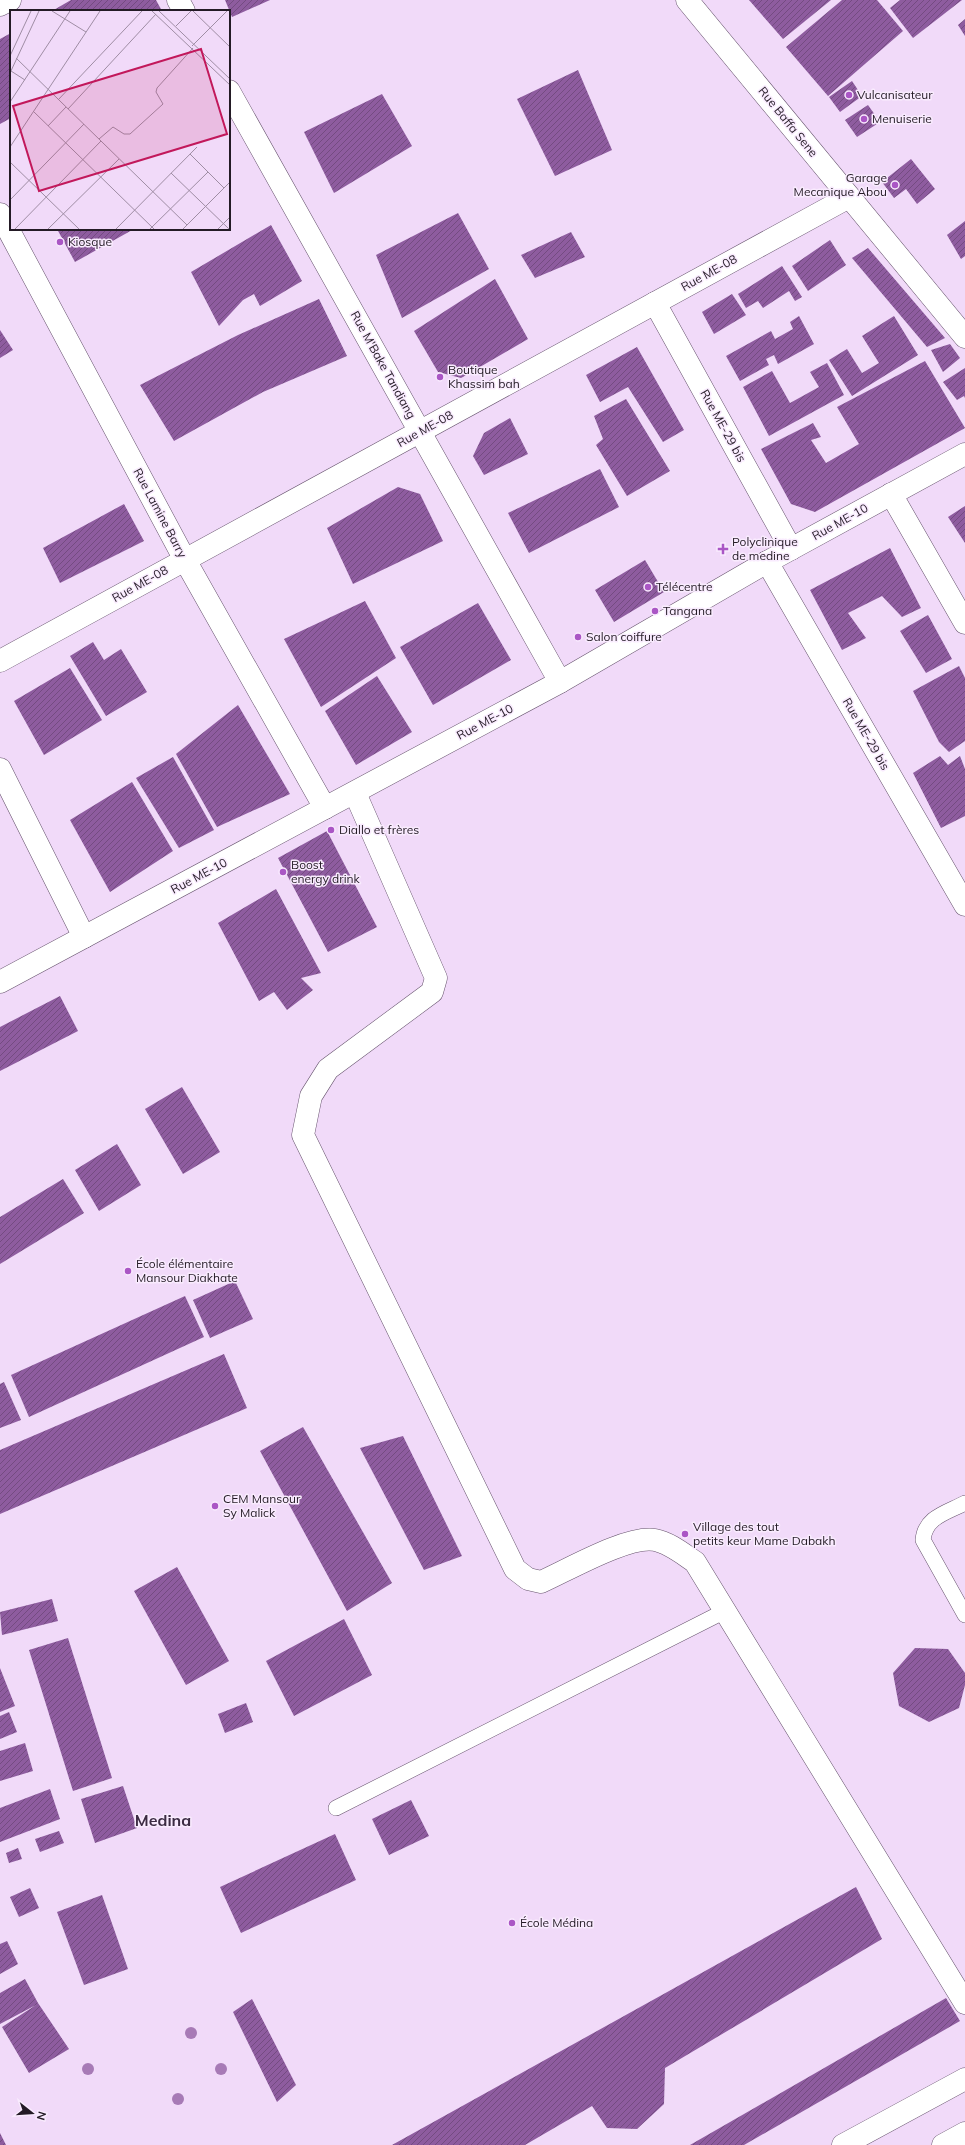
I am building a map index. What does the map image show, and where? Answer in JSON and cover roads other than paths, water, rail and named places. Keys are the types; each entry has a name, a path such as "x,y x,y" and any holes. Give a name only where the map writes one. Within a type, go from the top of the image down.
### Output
{"street":[{"path":"0,5 10,0"},
{"path":"178,0 183,10"},
{"name":"Rue Baffa Sene","path":"687,0 965,338"},
{"name":"Rue M'Bake Tandiang","path":"230,93 560,682"},
{"name":"Rue ME-08","path":"0,661 849,196"},
{"name":"Rue Lamine Barry","path":"0,214 185,560 325,808"},
{"name":"Rue ME-29 bis","path":"655,303 791,549"},
{"name":"Rue ME-10","path":"0,982 560,682 767,562 965,454"},
{"path":"891,494 965,623"},
{"name":"Rue ME-29 bis","path":"767,562 965,906"},
{"path":"0,769 84,937"},
{"path":"355,793 436,978 432,992 328,1069 311,1096 303,1135 515,1569 528,1578 541,1582 628,1542 655,1540 677,1549 695,1562 965,2003"},
{"path":"843,2145 965,2078"},
{"path":"942,2145 965,2133"}],"lane":[{"path":"965,1503 932,1520 924,1529 923,1540 965,1615"},
{"path":"336,1808 725,1611"}],"place":[{"name":"Vulcanisateur","path":"849,95"},
{"name":"Menuiserie","path":"864,119"},
{"name":"Garage Mecanique Abou","path":"895,185"},
{"name":"Kiosque","path":"60,242"},
{"name":"Boutique Khassim bah","path":"440,377"},
{"name":"Polyclinique de medine","path":"723,549"},
{"name":"Télécentre","path":"648,587"},
{"name":"Tangana","path":"655,611"},
{"name":"Salon coiffure","path":"578,637"},
{"name":"Diallo et frères","path":"331,830"},
{"name":"Boost energy drink","path":"283,872"},
{"name":"École élémentaire Mansour Diakhate","path":"128,1271"},
{"name":"CEM Mansour Sy Malick","path":"215,1506"},
{"name":"Village des tout petits keur Mame Dabakh","path":"685,1534"},
{"name":"École Médina","path":"512,1923"}],"district":[{"name":"Medina","path":"163,1820"}]}
